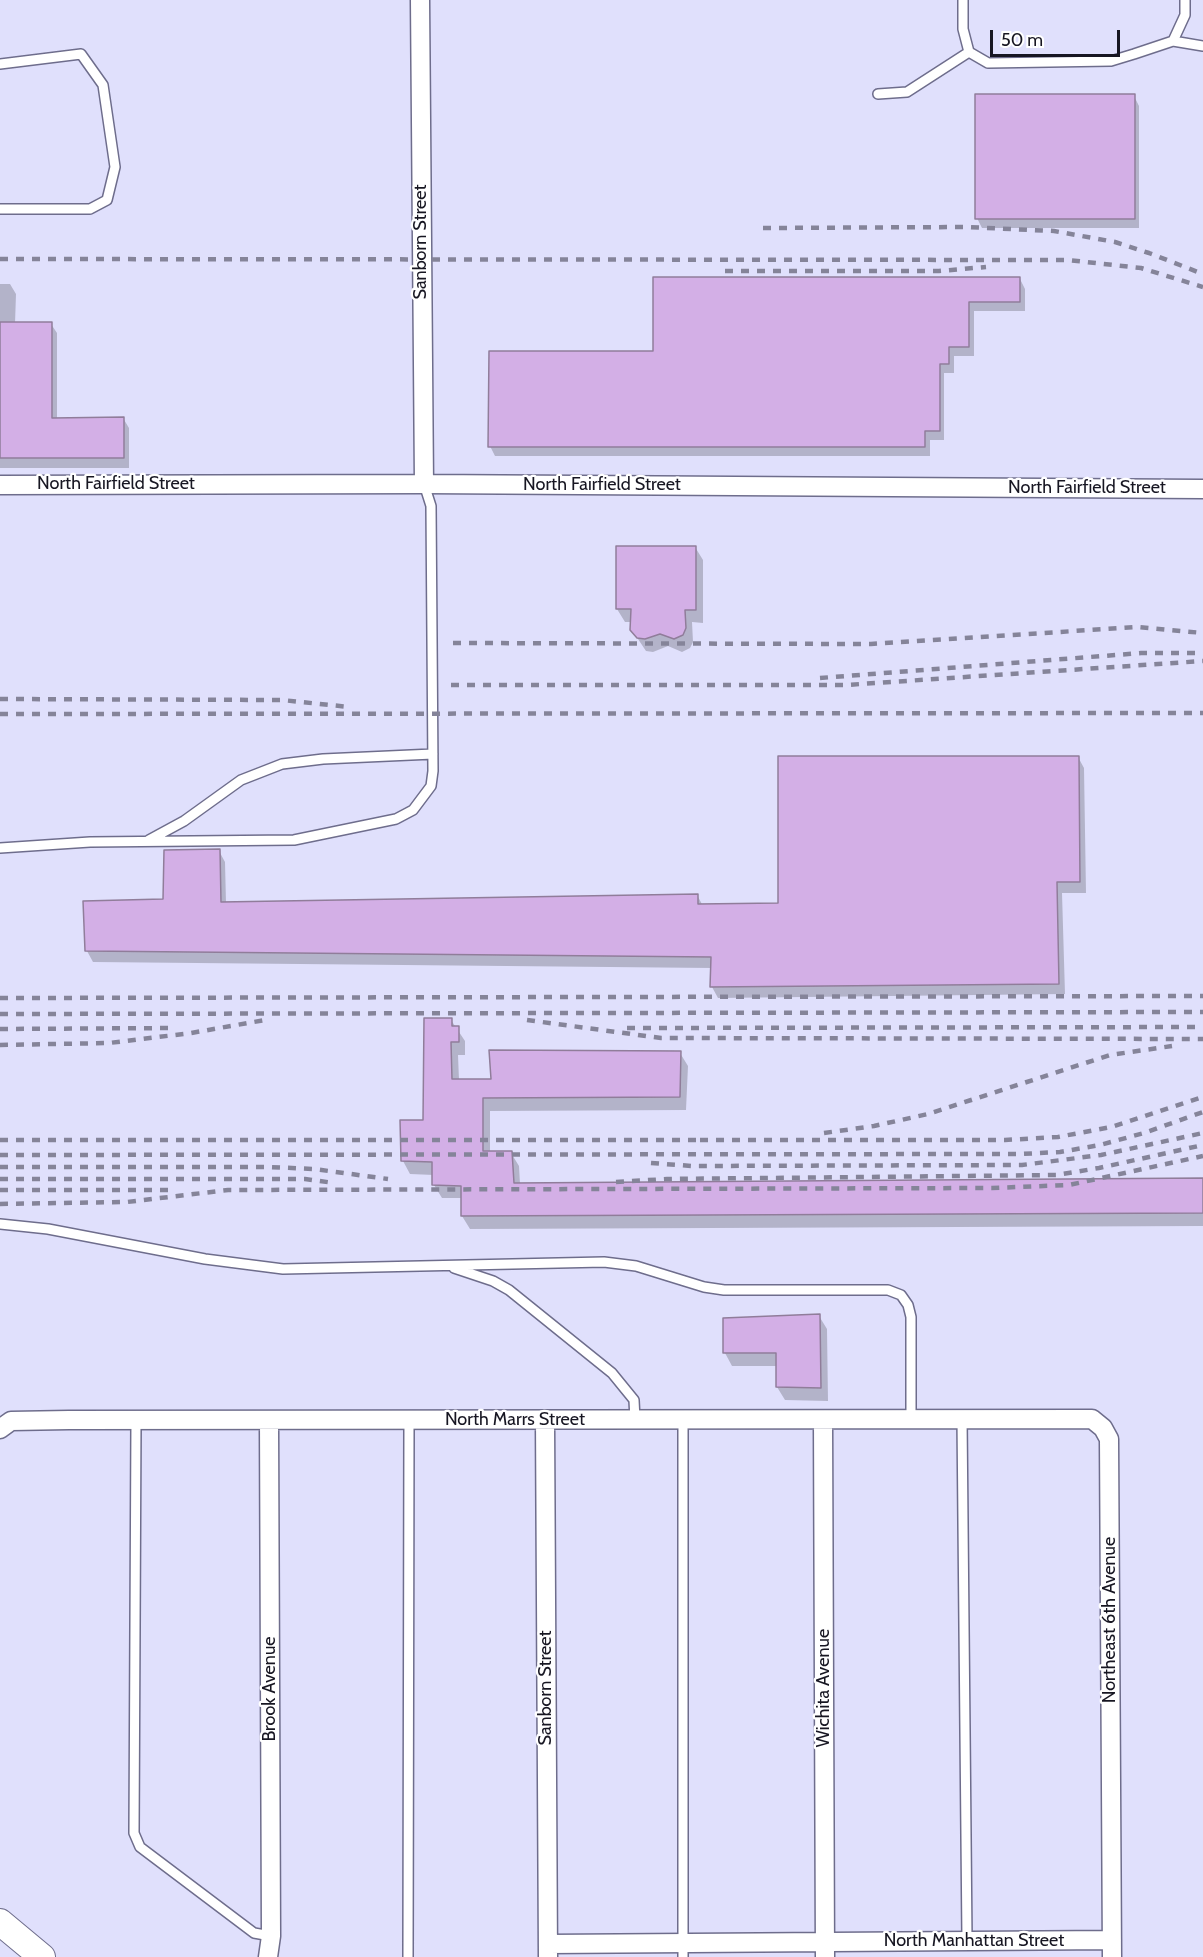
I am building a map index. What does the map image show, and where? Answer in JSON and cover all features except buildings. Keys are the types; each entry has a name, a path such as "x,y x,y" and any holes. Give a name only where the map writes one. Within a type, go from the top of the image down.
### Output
{"main road":[{"path":"0,1922 42,1957"}],"street":[{"name":"Sanborn Street","path":"420,0 423,484"},
{"name":"North Fairfield Street","path":"0,484 1203,489"},
{"name":"North Marrs Street","path":"0,1429 11,1421 69,1420 683,1421 962,1418"},
{"name":"Northeast 6th Avenue","path":"962,1418 1092,1419 1103,1428 1109,1438 1112,1948"},
{"name":"Sanborn Street","path":"545,1420 548,1951"},
{"name":"Wichita Avenue","path":"823,1420 825,1950"},
{"name":"Brook Avenue","path":"268,1957 271,1936 269,1421"},
{"name":"North Manhattan Street","path":"548,1951 825,1950 967,1940 1112,1948"}],"lane":[{"path":"963,0 963,29 969,52 988,63 1111,61 1173,41 1203,46"},
{"path":"1173,41 1185,15 1185,0"},
{"path":"878,94 907,93 969,52"},
{"path":"0,63 81,54 103,85 115,167 107,200 90,209 0,209"},
{"path":"0,848 147,841 283,840 363,827 396,819 413,810 431,786 433,754 431,506 423,484"},
{"path":"147,841 183,821 241,780 282,764 323,759 433,754"},
{"path":"0,1224 48,1229 205,1259 283,1269 604,1262 636,1266 704,1287 724,1290 888,1290 901,1295 908,1305 911,1317 911,1419"},
{"path":"446,1265 493,1281 509,1290 612,1373 634,1400 635,1420"},
{"path":"962,1418 967,1940"},
{"path":"136,1420 134,1833 140,1847 254,1933 271,1936"},
{"path":"408,1957 409,1420"},
{"path":"683,1421 683,1949"}],"railway":[{"path":"763,228 966,227 1054,231 1115,242 1203,274"},
{"path":"0,259 1068,260 1141,268 1203,287"},
{"path":"725,271 939,271 986,267"},
{"path":"453,643 871,644 1137,627 1203,633"},
{"path":"820,678 1141,653 1203,653"},
{"path":"451,685 846,685 1203,661"},
{"path":"0,699 282,700 349,707"},
{"path":"0,714 1203,713"},
{"path":"0,998 1203,996"},
{"path":"0,1014 1203,1012"},
{"path":"0,1045 109,1043 191,1033 265,1020"},
{"path":"527,1020 661,1038 1203,1039"},
{"path":"627,1028 1203,1027"},
{"path":"0,1029 174,1028"},
{"path":"824,1133 874,1126 928,1114 1110,1055 1172,1046"},
{"path":"700,1140 1005,1140 1058,1137 1111,1127 1203,1097"},
{"path":"0,1155 1021,1154 1060,1152 1100,1145 1144,1133 1203,1112"},
{"path":"651,1163 692,1166 1022,1165 1101,1155 1203,1133"},
{"path":"0,1140 706,1140"},
{"path":"616,1182 667,1179 1056,1175 1203,1145"},
{"path":"0,1204 127,1202 228,1190 992,1188 1069,1185 1203,1156"},
{"path":"0,1167 269,1167 314,1169 388,1179"},
{"path":"0,1179 305,1179 334,1183"},
{"path":"0,1190 171,1190"}]}
